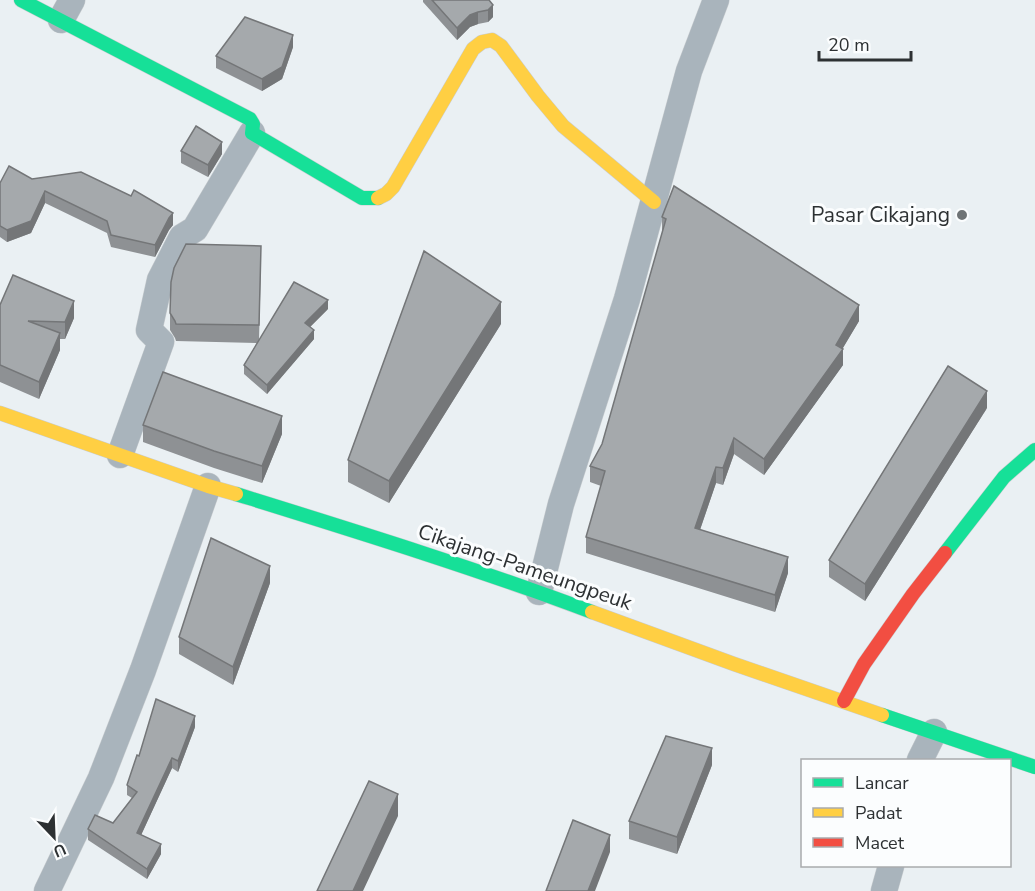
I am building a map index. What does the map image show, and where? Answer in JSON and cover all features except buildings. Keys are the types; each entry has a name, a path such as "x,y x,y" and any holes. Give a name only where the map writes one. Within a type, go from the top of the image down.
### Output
{"street":[{"path":"21,0 66,10 250,119 254,124 252,132 195,230 182,237 160,280 149,330 161,342 120,455"},
{"path":"539,592 561,504 627,299 689,71 716,0"},
{"path":"252,132 362,198 374,200 385,195 393,187 473,49 482,42 492,40 501,46 563,126 654,202"},
{"name":"Cikajang-Pameungpeuk","path":"0,413 208,486 350,529 539,592 734,664 1035,767"},
{"path":"844,701 864,664 913,594 1004,477 1035,450"},
{"path":"47,891 101,778 143,670 208,486"},
{"path":"920,759 934,732"},
{"path":"884,891 891,867"}],"traffic: fast":[{"path":"21,0 250,119 253,124 252,133 362,198 378,198"},
{"path":"945,553 1004,477 1035,450"},
{"path":"236,494 459,565 592,612"},
{"path":"882,715 1035,767"}],"traffic: slow":[{"path":"378,198 393,187 473,49 482,42 492,40 501,46 563,126 654,202"},
{"path":"0,413 236,494"},
{"path":"592,612 882,715"}],"traffic: jam":[{"path":"844,701 864,664 945,553"}],"place":[{"name":"Pasar Cikajang","path":"962,215"}]}
